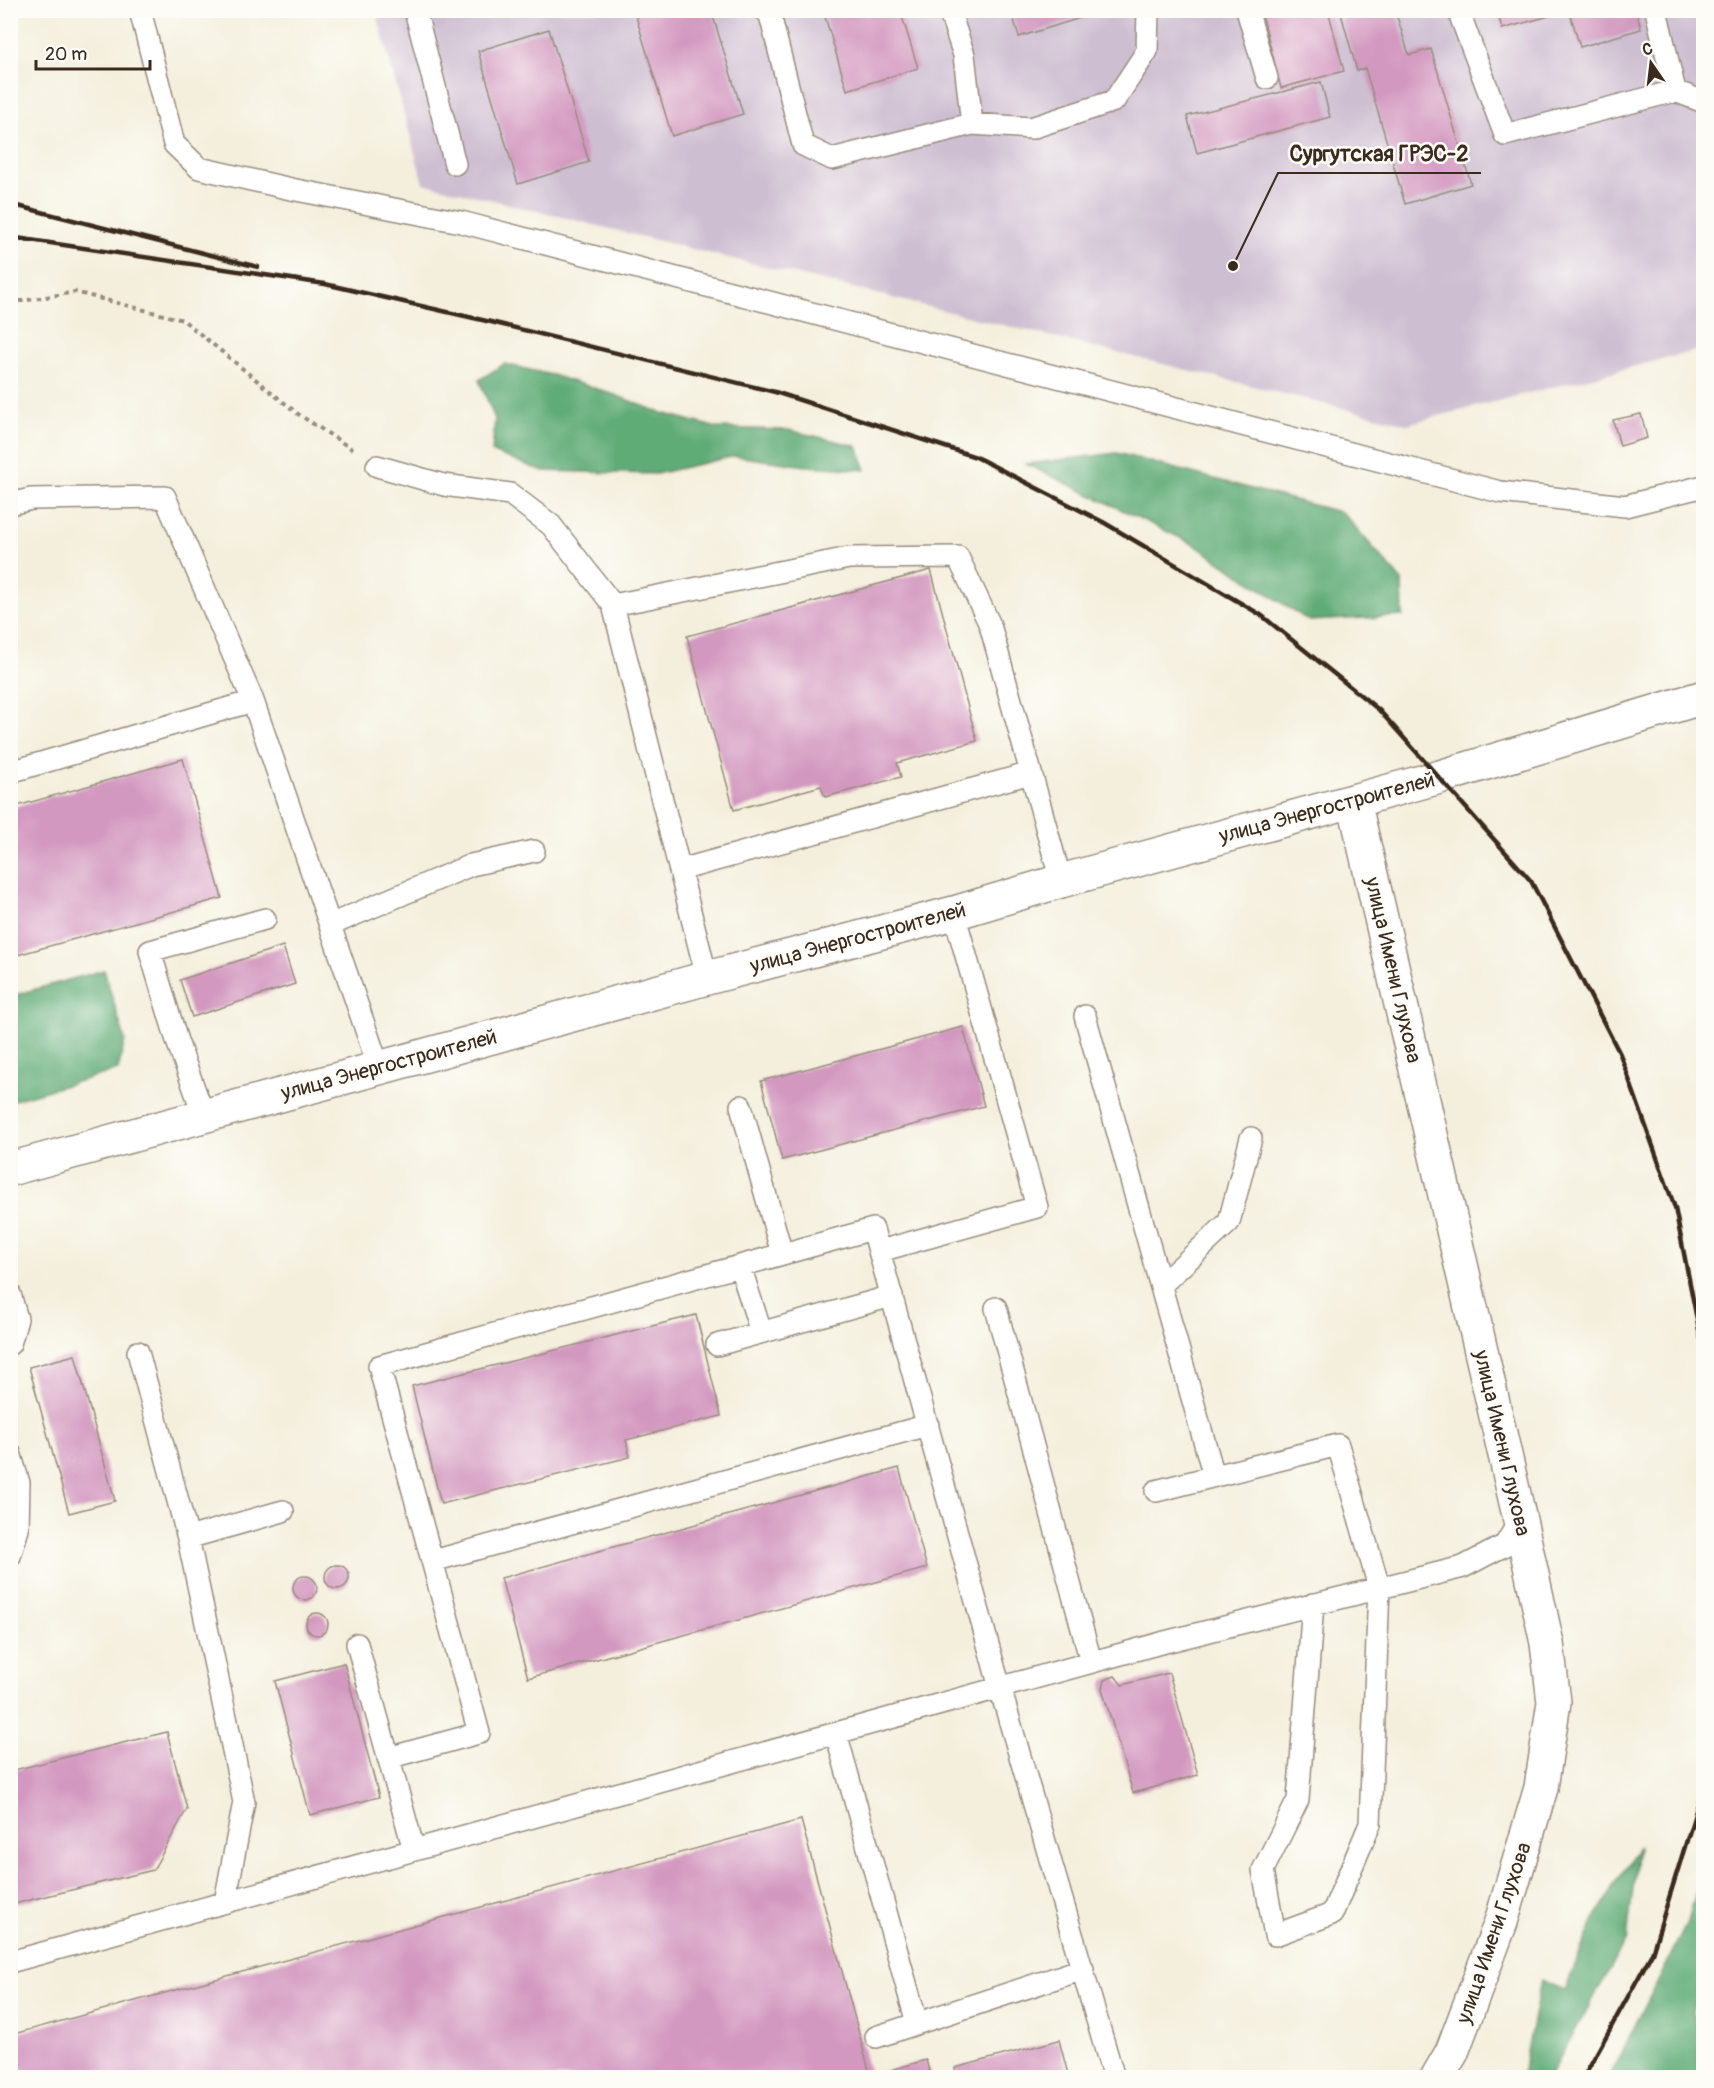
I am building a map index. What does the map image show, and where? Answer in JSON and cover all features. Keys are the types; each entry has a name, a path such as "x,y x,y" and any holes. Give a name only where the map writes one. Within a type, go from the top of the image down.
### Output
{"main road":[{"name":"улица Энергостроителей","path":"10,1169 707,978 954,913 1061,881 1440,777 1704,696"},
{"name":"улица Имени Глухова","path":"1354,801 1520,1520 1547,1644 1554,1702 1541,1788 1502,1922 1452,2052 1437,2078"}],"lane":[{"path":"140,10 174,144 199,168 291,189 461,222 1500,492 1625,506 1704,486"},
{"path":"415,10 455,164"},
{"path":"765,10 770,15 803,145 832,159 972,124 1031,128 1114,101 1147,51 1148,10"},
{"path":"949,10 964,55 972,124"},
{"path":"1247,10 1267,78"},
{"path":"1458,10 1505,135 1675,92 1704,102"},
{"path":"1656,10 1675,92"},
{"path":"377,466 444,485 510,494 551,525 613,605 707,978"},
{"path":"10,504 31,499 165,497 253,701 379,1068"},
{"path":"613,605 849,558 958,557 990,625 1061,881"},
{"path":"10,772 253,701"},
{"path":"680,870 1031,773"},
{"path":"330,925 471,865 534,851"},
{"path":"880,1251 1037,1207 954,913"},
{"path":"204,1116 177,1041 150,951 265,919"},
{"path":"1085,1016 1215,1476"},
{"path":"741,1106 782,1254"},
{"path":"1161,1285 1229,1222 1251,1138"},
{"path":"388,1758 479,1732 379,1366 873,1228 1000,1688 1114,2078"},
{"path":"740,1266 761,1332"},
{"path":"10,1294 17,1319 10,1344"},
{"path":"717,1345 892,1296"},
{"path":"996,1308 1091,1662"},
{"path":"138,1352 188,1538 244,1802 225,1902"},
{"path":"433,1561 928,1425"},
{"path":"1156,1491 1338,1445 1379,1587 1370,1824 1332,1914 1275,1935 1263,1870 1298,1800 1313,1604"},
{"path":"10,1453 15,1483 18,1529 10,1556"},
{"path":"188,1538 283,1511"},
{"path":"10,1962 1091,1662 1463,1567 1505,1545 1520,1520"},
{"path":"357,1644 414,1850"},
{"path":"836,1733 918,2023"},
{"path":"876,2037 1083,1969"}],"path":[{"path":"10,301 75,292 183,320 298,414 377,466"}],"shaded area":[{"path":"376,11 1703,11 1703,349 1407,424 423,183"}],"green space":[{"path":"504,364 552,375 607,392 659,412 717,428 789,430 857,446 866,470 806,466 735,456 656,474 542,471 492,452 495,419 479,380"},
{"path":"1117,453 1343,513 1402,581 1403,616 1309,621 1193,544 1026,464"},
{"path":"104,970 125,1040 118,1070 11,1101 11,996"},
{"path":"1638,1847 1627,1939 1549,2077 1518,2077 1523,2072 1541,1980 1565,1990 1593,1921"},
{"path":"1703,1864 1703,1977 1692,2011 1703,2044 1703,2077 1609,2077 1689,1918"}],"building":[{"path":"634,10 711,10 743,114 672,136"},
{"path":"823,10 900,10 918,68 847,90"},
{"path":"1011,10 1088,10 1090,15 1019,37"},
{"path":"1261,10 1328,10 1344,71 1281,88"},
{"path":"1340,10 1395,10 1409,55 1431,49 1471,184 1405,204 1365,68 1357,71"},
{"path":"1497,10 1552,10 1553,15 1502,29"},
{"path":"1569,10 1636,10 1641,29 1580,47"},
{"path":"549,29 589,162 518,184 478,51"},
{"path":"1321,82 1330,117 1197,153 1187,116"},
{"path":"1641,414 1647,438 1620,446 1613,420"},
{"path":"931,570 977,741 897,763 901,777 825,797 821,786 734,810 687,636"},
{"path":"183,759 222,898 10,957 10,808"},
{"path":"283,946 295,984 192,1017 180,980"},
{"path":"963,1027 984,1106 782,1160 761,1081"},
{"path":"696,1315 721,1416 626,1440 630,1457 441,1504 412,1386"},
{"path":"75,1355 115,1501 69,1513 29,1367"},
{"path":"899,1468 927,1568 528,1678 501,1578"},
{"path":"337,1565 345,1569 349,1577 345,1585 337,1589 329,1585 325,1577 329,1569"},
{"path":"300,1576 310,1576 317,1583 317,1593 310,1600 300,1600 293,1593 293,1583"},
{"path":"317,1613 325,1616 328,1624 325,1632 317,1635 309,1632 306,1624 309,1616"},
{"path":"344,1663 379,1797 310,1815 275,1681"},
{"path":"1169,1673 1198,1775 1133,1793 1102,1689 1104,1680 1115,1676 1122,1685"},
{"path":"167,1732 187,1809 153,1870 10,1905 10,1771"},
{"path":"801,1820 871,2078 10,2078 10,2035"},
{"path":"1059,2040 1069,2078 957,2078 955,2068"},
{"path":"926,2060 931,2078 889,2078 887,2071"}],"railway":[{"path":"10,204 258,267"},
{"path":"10,237 325,284 775,392 976,457 1103,522 1261,615 1379,710 1531,881 1620,1054 1675,1208 1704,1355"},
{"path":"1583,2078 1652,1953 1704,1785"}],"place":[{"name":"Сургутская ГРЭС-2","path":"1233,266"}]}
